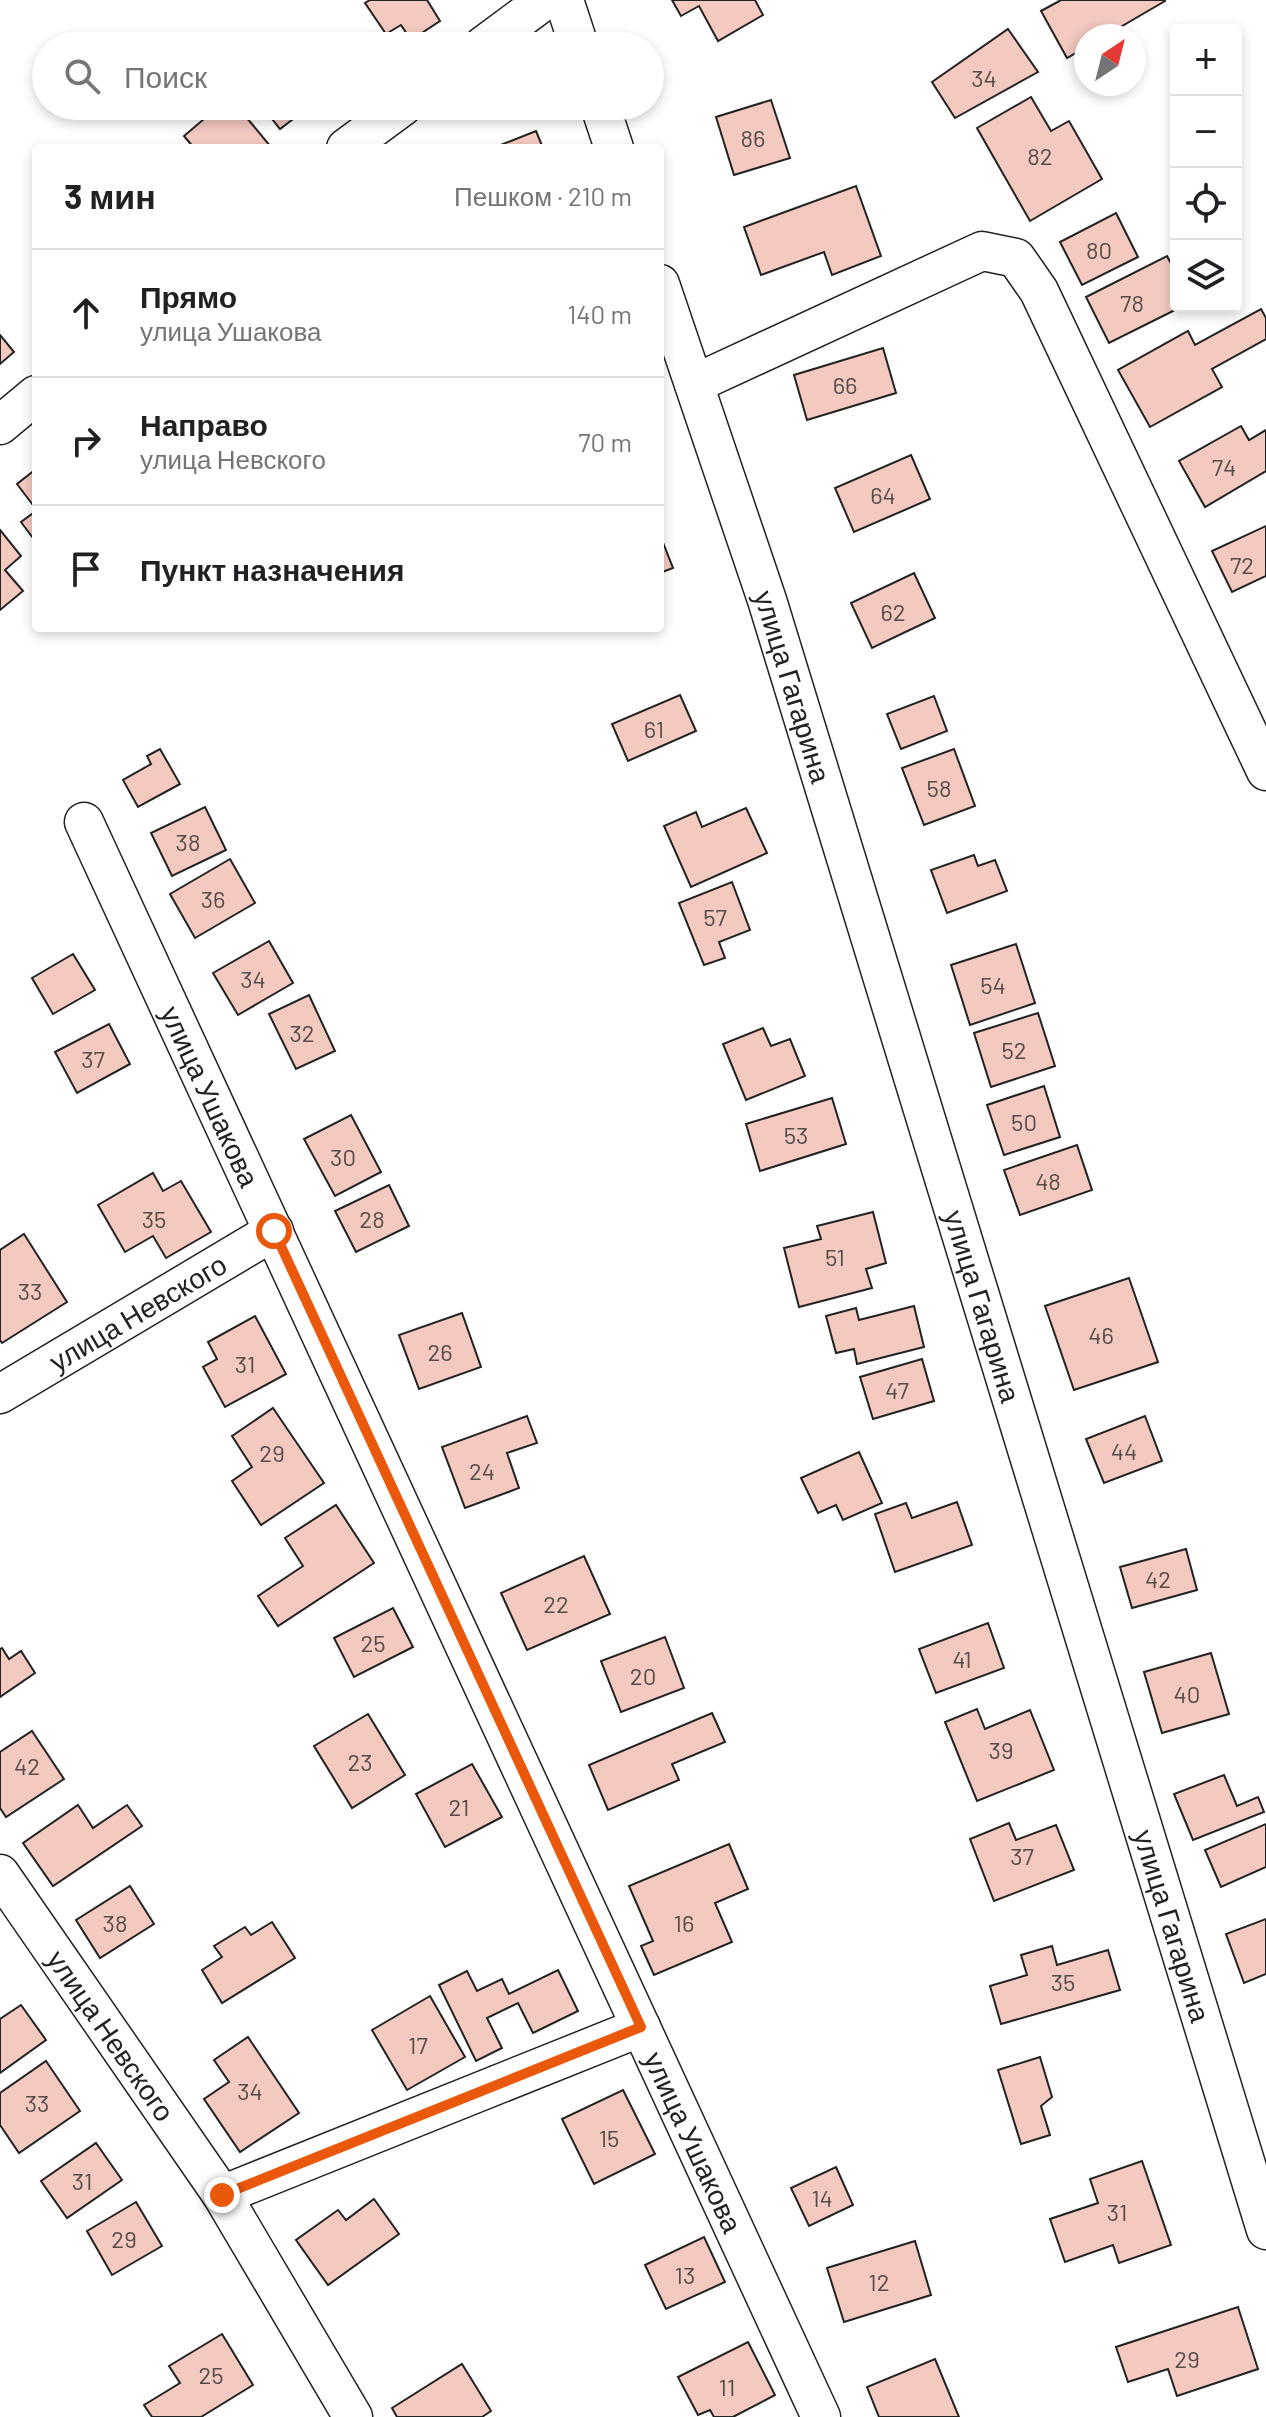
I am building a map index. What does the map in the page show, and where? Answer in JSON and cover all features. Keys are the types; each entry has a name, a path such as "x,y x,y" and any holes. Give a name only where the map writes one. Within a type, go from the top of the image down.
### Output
{"street":[{"path":"502,32 545,0"},
{"path":"564,0 574,32"},
{"path":"351,144 384,120"},
{"path":"605,120 613,144"},
{"path":"694,384 982,251 1016,258 1039,291 1266,771"},
{"name":"улица Гагарина","path":"664,296 767,600 1265,2224"},
{"path":"0,425 32,398"},
{"name":"улица Ушакова","path":"84,822 821,2417"},
{"name":"улица Невского","path":"0,1394 274,1231"},
{"name":"улица Невского","path":"0,1874 222,2195 353,2417"},
{"path":"222,2195 641,2027"}],"building":[{"path":"370,0 427,0 440,21 423,32 406,32 401,25 385,32 365,3"},
{"path":"672,0 755,0 763,15 718,41 699,6 681,16"},
{"path":"1061,0 1165,0 1126,24 1074,24 1074,54 1067,58 1041,11"},
{"path":"1008,29 1038,72 955,118 932,82"},
{"path":"1031,97 1051,131 1069,121 1102,179 1030,221 977,128"},
{"path":"771,100 790,158 734,175 716,117"},
{"path":"203,120 249,120 269,144 191,144 184,136"},
{"path":"273,120 292,120 280,129"},
{"path":"536,131 541,144 503,144"},
{"path":"856,186 881,256 832,275 824,252 761,275 744,227"},
{"path":"1116,213 1138,257 1082,285 1060,242"},
{"path":"1167,256 1170,262 1171,312 1109,343 1086,297"},
{"path":"1261,309 1266,318 1266,339 1212,369 1222,387 1150,427 1118,370 1188,331 1195,345"},
{"path":"0,335 14,352 0,364"},
{"path":"883,348 896,393 807,420 794,375"},
{"path":"1241,426 1249,440 1266,430 1266,471 1205,507 1179,461"},
{"path":"911,455 930,499 854,532 835,488"},
{"path":"32,472 32,504 17,484"},
{"path":"32,514 32,537 21,522"},
{"path":"1266,526 1266,576 1232,592 1212,551"},
{"path":"0,530 21,556 5,570 23,591 0,610"},
{"path":"664,545 673,568 664,571"},
{"path":"914,573 935,618 872,648 851,603"},
{"path":"680,695 696,731 628,761 612,724"},
{"path":"934,696 947,731 901,749 887,714"},
{"path":"160,749 180,784 138,807 123,780 151,764 147,756"},
{"path":"954,749 975,806 924,825 902,768"},
{"path":"205,807 226,850 172,876 151,833"},
{"path":"746,808 767,853 691,887 664,826 696,812 702,827"},
{"path":"974,855 978,866 995,860 1007,891 947,913 931,870"},
{"path":"230,859 255,903 195,938 170,894"},
{"path":"732,882 750,930 719,942 725,958 704,965 679,903"},
{"path":"269,941 293,983 238,1015 213,973"},
{"path":"1016,944 1035,1003 970,1025 951,965"},
{"path":"73,954 95,990 53,1014 32,978"},
{"path":"309,995 335,1051 296,1069 269,1014"},
{"path":"1038,1013 1055,1066 991,1087 974,1033"},
{"path":"109,1024 130,1064 77,1093 55,1052"},
{"path":"763,1028 771,1046 790,1039 805,1076 746,1100 723,1044"},
{"path":"1044,1086 1060,1137 1004,1155 987,1105"},
{"path":"832,1098 846,1144 760,1171 746,1124"},
{"path":"351,1115 381,1172 335,1196 304,1139"},
{"path":"1077,1145 1092,1190 1020,1215 1004,1170"},
{"path":"153,1173 163,1191 181,1181 211,1232 166,1258 153,1236 125,1252 98,1205"},
{"path":"389,1185 409,1226 356,1252 335,1211"},
{"path":"873,1212 886,1263 866,1269 872,1288 799,1307 784,1248 821,1239 817,1226"},
{"path":"24,1234 67,1302 2,1343 0,1250"},
{"path":"1129,1278 1158,1362 1074,1390 1045,1306"},
{"path":"914,1306 924,1347 857,1364 854,1349 836,1353 826,1316 856,1308 859,1320"},
{"path":"462,1313 481,1367 419,1389 399,1335"},
{"path":"255,1316 286,1374 225,1407 203,1367 217,1359 208,1342"},
{"path":"922,1359 934,1401 873,1419 860,1377"},
{"path":"273,1408 324,1483 261,1525 232,1481 252,1467 232,1436"},
{"path":"527,1416 537,1443 507,1453 519,1488 465,1508 442,1447"},
{"path":"1145,1416 1162,1461 1104,1483 1086,1439"},
{"path":"859,1452 882,1503 843,1520 836,1505 818,1513 801,1478"},
{"path":"957,1502 972,1545 895,1572 875,1514 906,1503 912,1518"},
{"path":"336,1505 374,1563 278,1626 258,1596 303,1566 285,1538"},
{"path":"1186,1549 1197,1590 1132,1608 1120,1567"},
{"path":"584,1556 610,1614 527,1650 501,1593"},
{"path":"393,1608 413,1647 354,1677 334,1638"},
{"path":"988,1623 1004,1668 936,1693 919,1649"},
{"path":"665,1637 684,1688 621,1712 601,1661"},
{"path":"0,1649 9,1659 21,1651 35,1673 0,1697"},
{"path":"1211,1653 1229,1714 1162,1733 1144,1672"},
{"path":"977,1709 985,1729 1030,1710 1054,1770 977,1801 945,1722"},
{"path":"712,1713 725,1742 672,1764 679,1780 608,1810 589,1765"},
{"path":"368,1714 405,1775 352,1808 314,1746"},
{"path":"32,1731 64,1779 6,1817 0,1808 0,1752"},
{"path":"472,1764 502,1817 445,1847 416,1794"},
{"path":"1224,1775 1237,1806 1258,1797 1264,1812 1193,1840 1174,1794"},
{"path":"78,1805 93,1828 127,1805 142,1826 53,1886 23,1843"},
{"path":"1009,1823 1016,1840 1056,1825 1074,1870 994,1901 970,1839"},
{"path":"1266,1824 1266,1867 1221,1887 1205,1850"},
{"path":"729,1844 748,1889 715,1903 732,1942 654,1975 641,1946 653,1941 629,1886"},
{"path":"130,1886 154,1924 100,1958 76,1920"},
{"path":"1266,1919 1266,1974 1244,1983 1226,1934"},
{"path":"272,1922 295,1958 222,2003 202,1970 222,1957 214,1946 245,1927 251,1935"},
{"path":"1052,1946 1057,1965 1108,1950 1120,1990 1001,2024 990,1986 1027,1975 1021,1955"},
{"path":"558,1970 578,2011 533,2033 518,2003 487,2018 502,2048 476,2061 439,1985 467,1971 477,1991 502,1979 509,1994"},
{"path":"430,1996 465,2057 407,2090 372,2030"},
{"path":"21,2005 46,2040 0,2073 0,2019"},
{"path":"248,2037 299,2113 240,2152 204,2099 229,2082 214,2060"},
{"path":"1040,2057 1052,2097 1041,2106 1050,2135 1021,2144 998,2070"},
{"path":"46,2061 80,2111 19,2153 0,2125 0,2093"},
{"path":"623,2090 655,2154 594,2184 562,2119"},
{"path":"96,2143 122,2180 67,2218 41,2181"},
{"path":"1142,2161 1171,2245 1119,2263 1113,2245 1065,2262 1050,2219 1098,2203 1090,2179"},
{"path":"836,2167 853,2205 809,2226 791,2188"},
{"path":"374,2199 399,2234 328,2285 296,2240 338,2210 346,2220"},
{"path":"136,2202 162,2246 112,2275 87,2231"},
{"path":"704,2237 725,2282 666,2309 645,2265"},
{"path":"915,2241 931,2295 844,2322 827,2268"},
{"path":"1238,2307 1258,2369 1177,2396 1168,2369 1128,2382 1116,2347"},
{"path":"222,2334 253,2385 201,2417 152,2417 144,2405 180,2383 169,2366"},
{"path":"748,2342 775,2395 733,2417 714,2417 710,2410 698,2415 678,2377"},
{"path":"935,2359 959,2417 879,2417 867,2387"},
{"path":"462,2364 491,2411 482,2417 397,2417 392,2408"}],"route":[{"path":"222,2195 641,2027 274,1231"}]}
